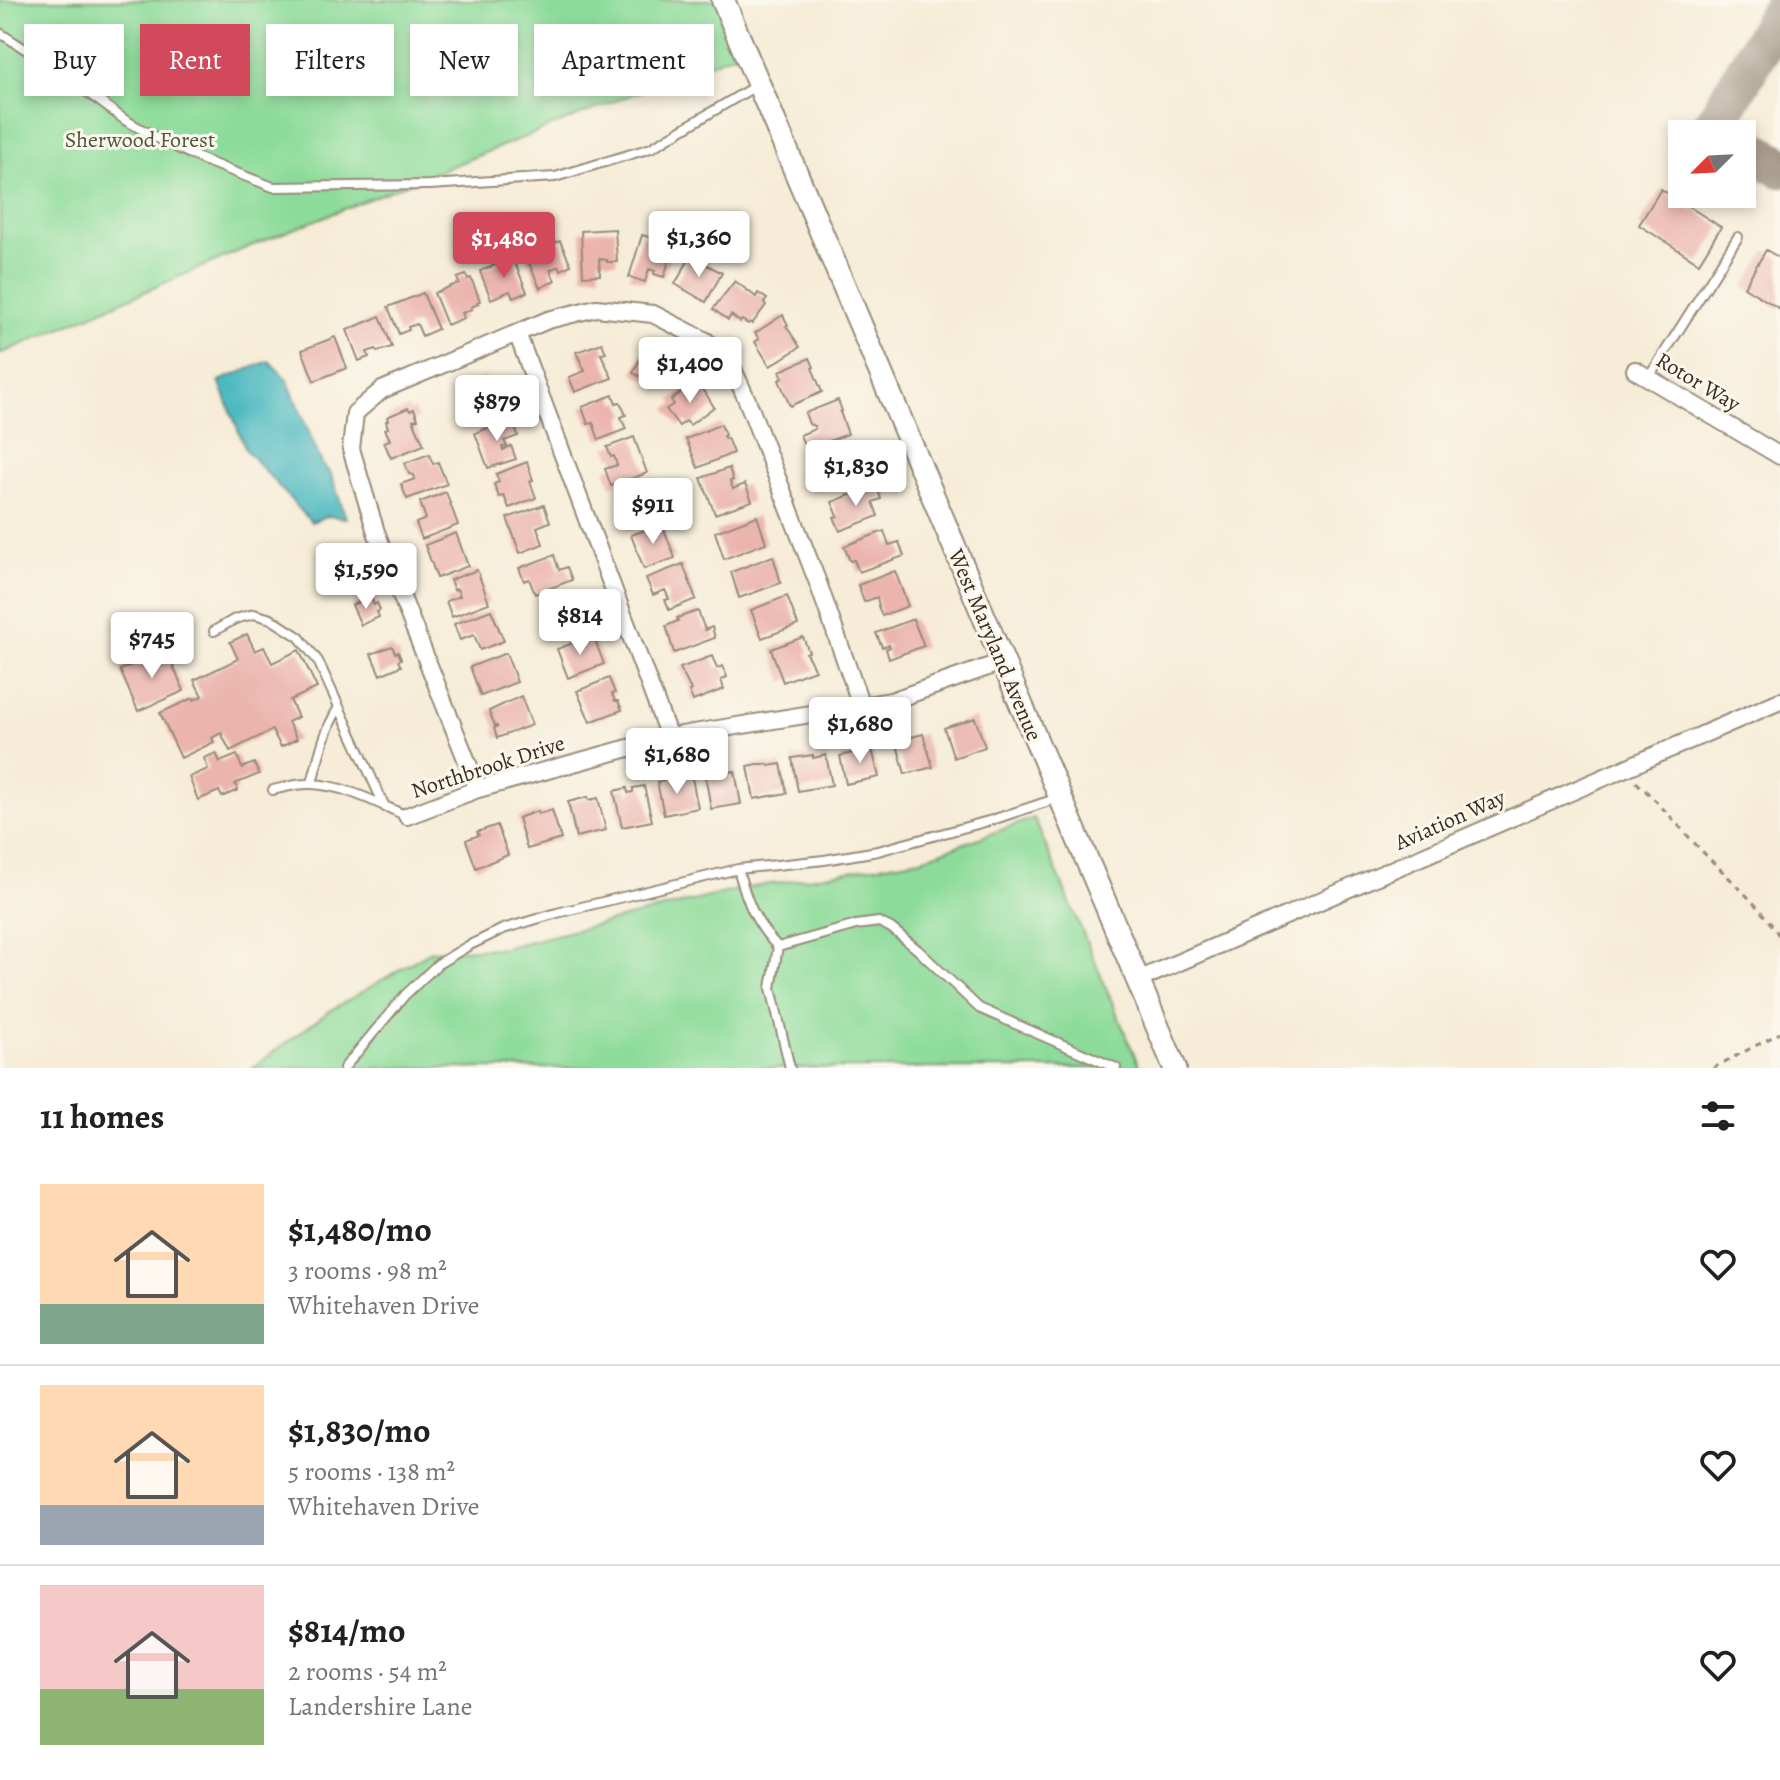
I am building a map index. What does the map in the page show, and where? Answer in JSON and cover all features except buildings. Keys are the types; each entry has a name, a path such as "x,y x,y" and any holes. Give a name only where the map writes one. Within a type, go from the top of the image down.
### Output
{"street":[{"name":"West Maryland Avenue","path":"723,0 1175,1068"},
{"path":"478,789 376,532 351,449 355,413 382,390 548,320 596,308 653,314 706,341 733,369 818,583 861,705"},
{"path":"517,333 669,737"},
{"name":"Rotor Way","path":"1642,374 1780,456"},
{"name":"Northbrook Drive","path":"407,816 478,789 669,737 891,701 1002,662"},
{"name":"Aviation Way","path":"1138,980 1780,701"}],"lane":[{"path":"0,33 125,120 203,160 273,187 430,185 555,177 651,148 758,85"},
{"path":"1642,374 1738,237"},
{"path":"214,631 235,619 254,614 271,619 299,637 318,661 385,807"},
{"path":"312,783 321,744 339,707"},
{"path":"273,790 312,783 356,794 407,816"},
{"path":"344,1068 405,995 438,964 503,929 738,869 878,851 1059,798"},
{"path":"738,869 754,914 763,931 778,947"},
{"path":"778,947 856,925 879,922 918,950 979,1008 1116,1068"},
{"path":"778,947 771,988 790,1068"}],"path":[{"path":"1623,769 1656,799 1752,901 1780,937"},
{"path":"1713,1068 1780,1033"}],"green space":[{"name":"Sherwood Forest","path":"0,0 723,0 744,50 714,62 714,24 534,24 534,96 628,96 253,245 0,354"},
{"path":"1034,818 1140,1068 252,1068 328,1012 431,951 503,948 741,889 921,859"}],"water":[{"path":"269,361 287,379 322,464 331,474 346,518 327,516 311,522 246,450 219,381"}],"taxiway":[{"path":"1717,120 1780,13"},
{"path":"1756,152 1780,167"}]}
